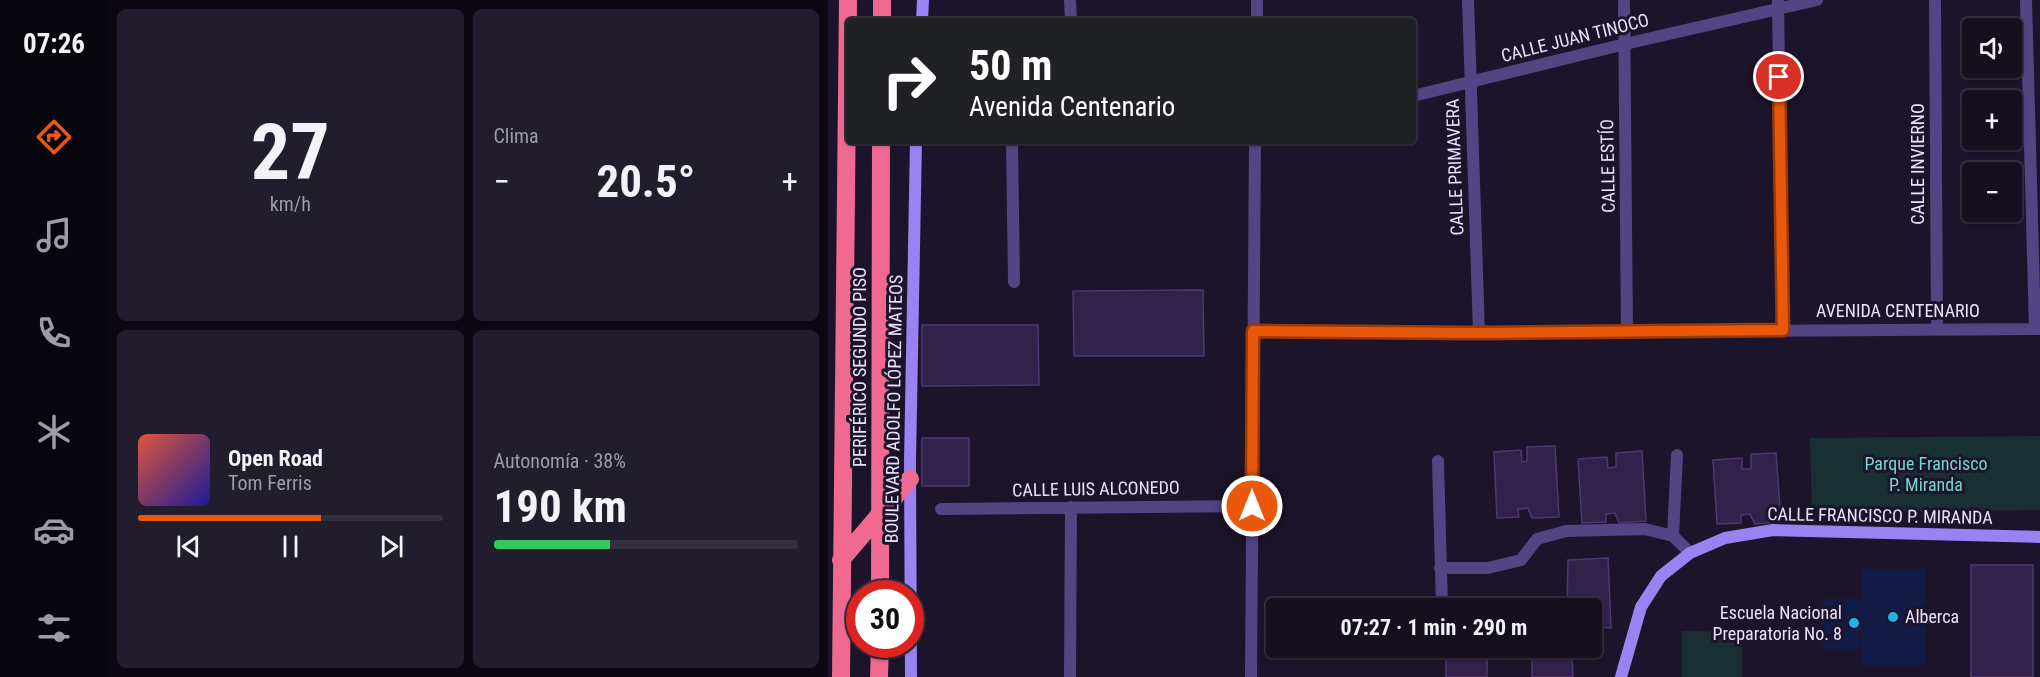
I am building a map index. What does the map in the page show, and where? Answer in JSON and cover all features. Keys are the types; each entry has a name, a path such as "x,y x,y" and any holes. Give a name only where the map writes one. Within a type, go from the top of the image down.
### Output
{"highway":[{"path":"848,0 848,18"},
{"path":"882,0 882,18"},
{"path":"841,677 846,144"},
{"name":"PERIFÉRICO SEGUNDO PISO","path":"880,580 881,144"},
{"path":"841,560 910,479"},
{"path":"879,677 880,658"}],"main road":[{"path":"922,18 923,0"},
{"name":"BOULEVARD ADOLFO LÓPEZ MATEOS","path":"911,677 910,479 916,144"},
{"name":"CALLE FRANCISCO P. MIRANDA","path":"1621,677 1641,607 1661,576 1690,553 1725,538 1773,530 2040,537"}],"street":[{"path":"1070,0 1071,18"},
{"path":"1257,0 1257,18"},
{"name":"CALLE PRIMAVERA","path":"1468,0 1479,333"},
{"name":"CALLE ESTÍO","path":"1624,0 1628,332"},
{"name":"CALLE JUAN TINOCO","path":"1416,95 1778,4 1817,0"},
{"name":"CALLE INVIERNO","path":"1935,0 1937,328"},
{"path":"2026,0 2038,329"},
{"path":"1778,4 1783,330"},
{"path":"1012,144 1014,282"},
{"path":"1251,677 1255,144"},
{"name":"AVENIDA CENTENARIO","path":"1253,331 1479,333 2038,329"},
{"path":"1673,536 1677,454"},
{"path":"1438,461 1442,598"},
{"name":"CALLE LUIS ALCONEDO","path":"941,508 1252,506"},
{"path":"1070,677 1071,507"},
{"path":"1440,568 1488,568 1521,560 1537,539 1566,531 1645,529 1673,536 1690,553"}],"green space":[{"name":"Parque Francisco P. Miranda","path":"2040,436 2040,510 1812,512 1810,438"},
{"path":"1682,631 1742,632 1742,677 1682,677"}],"water":[{"name":"Alberca","path":"1861,569 1925,569 1925,665 1861,665 1861,607 1860,649 1821,649 1821,599 1861,599"}],"building":[{"path":"1203,290 1204,356 1074,356 1073,291"},
{"path":"922,325 1038,325 1039,385 922,386"},
{"path":"922,438 969,438 969,486 922,486"},
{"path":"1555,446 1559,517 1532,518 1528,508 1518,509 1519,517 1497,518 1494,452 1521,450 1522,462 1527,461 1527,447"},
{"path":"1642,451 1646,521 1619,523 1615,513 1606,514 1606,522 1582,523 1578,459 1607,457 1608,468 1616,467 1616,453"},
{"path":"1776,453 1781,522 1755,524 1750,514 1741,515 1741,523 1717,524 1713,460 1742,458 1742,469 1751,469 1751,454"},
{"path":"1608,558 1611,628 1602,627 1602,598 1567,598 1568,560"},
{"path":"1971,565 2033,565 2033,677 1971,677"},
{"path":"1446,658 1487,658 1487,677 1446,677"},
{"path":"1532,658 1572,658 1573,677 1532,677"}],"place":[{"name":"Alberca","path":"1893,617"},
{"name":"Escuela Nacional Preparatoria No. 8","path":"1854,623"}],"route":[{"path":"1252,506 1253,331 1479,333 1783,330 1779,77"}]}
